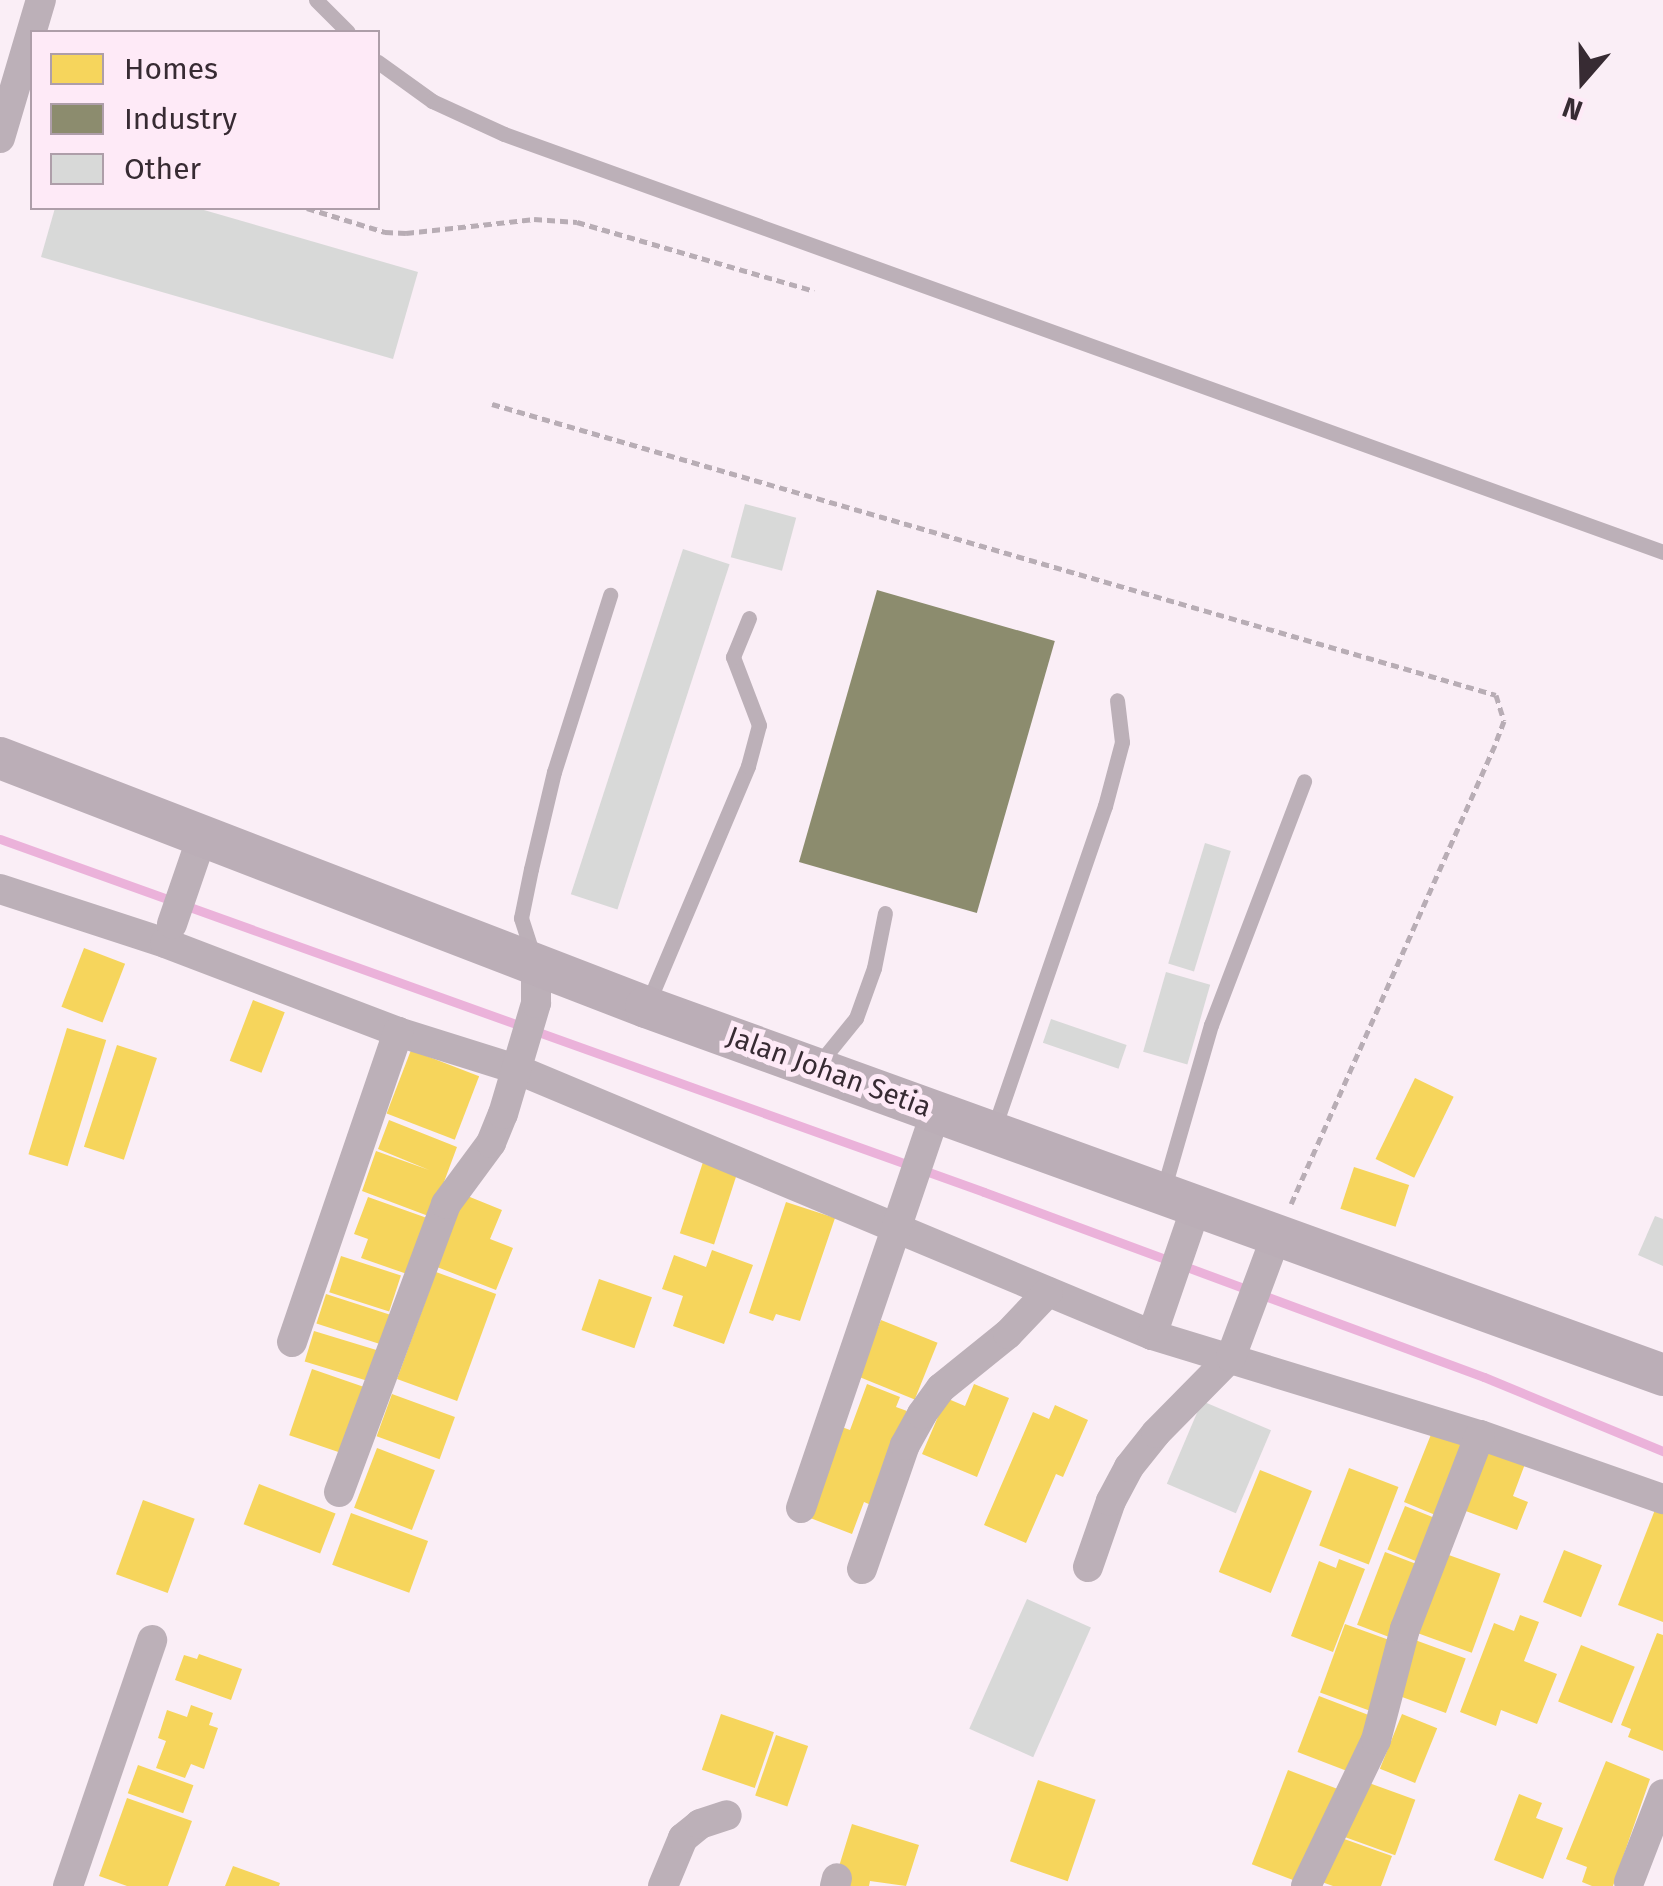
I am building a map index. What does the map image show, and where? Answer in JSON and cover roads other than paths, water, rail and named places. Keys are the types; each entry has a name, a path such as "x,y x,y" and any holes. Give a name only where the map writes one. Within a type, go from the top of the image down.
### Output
{"main road":[{"name":"Jalan Johan Setia","path":"0,758 199,845 536,983 646,1007 817,1066 930,1127 994,1130 1180,1216 1272,1250 1663,1375"}],"street":[{"path":"32,30 41,0"},
{"path":"0,138 30,37"},
{"path":"172,924 199,845"},
{"path":"0,889 165,943 398,1032 519,1059 900,1215 1048,1292 1152,1335 1235,1349 1663,1499"},
{"path":"339,1492 446,1204 491,1143 519,1059 536,983"},
{"path":"292,1342 398,1032"},
{"path":"801,1508 930,1127"},
{"path":"1152,1335 1163,1305 1180,1216"},
{"path":"1088,1567 1110,1501 1129,1467 1156,1432 1235,1349 1272,1250"},
{"path":"862,1569 905,1445 922,1414 941,1388 1008,1334 1048,1292"},
{"path":"1306,1886 1376,1740 1405,1630 1480,1436"},
{"path":"68,1886 152,1640"},
{"path":"1629,1882 1663,1794"},
{"path":"664,1886 684,1838 700,1824 727,1814"}],"lane":[{"path":"316,0 346,30"},
{"path":"380,63 432,101 504,134 1663,552"},
{"path":"536,983 521,918 554,772 610,596"},
{"path":"646,1007 748,766 759,724 733,657 748,618"},
{"path":"994,1130 1106,806 1122,742 1117,700"},
{"path":"1180,1216 1212,1025 1304,782"},
{"path":"817,1066 856,1018 874,968 884,913"}],"waterway":[{"path":"0,839 984,1192 1484,1377 1663,1451"}]}
